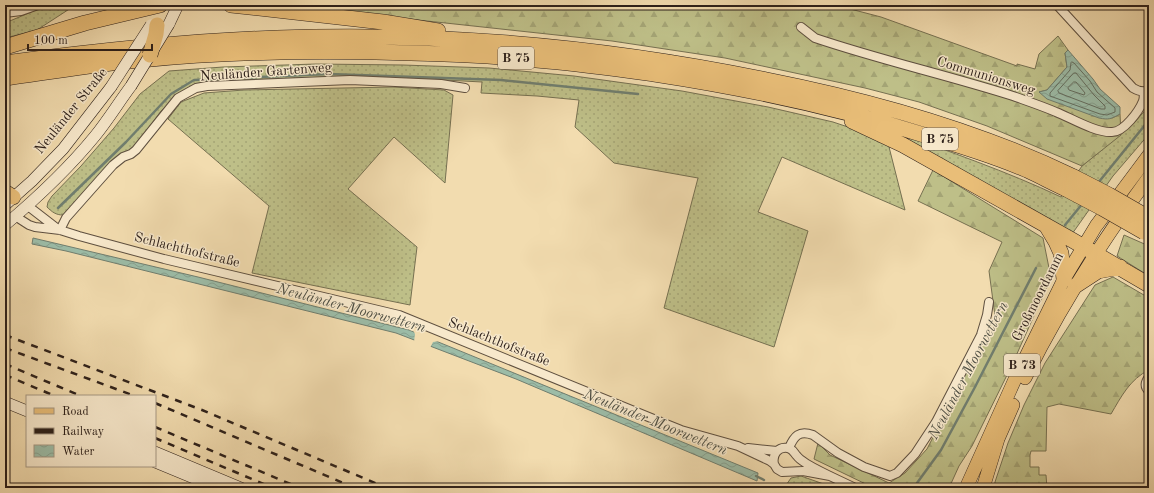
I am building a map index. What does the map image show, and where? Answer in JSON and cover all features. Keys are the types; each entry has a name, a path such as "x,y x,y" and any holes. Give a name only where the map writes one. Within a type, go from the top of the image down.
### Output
{"highway":[{"name":"B 75","path":"231,5 383,22 502,43"},
{"path":"5,47 85,23 157,16 156,34 150,55"},
{"name":"B 75","path":"5,63 142,46 276,38 387,37 502,43 607,54 675,63 811,88 884,107 986,139 1032,158 1070,183"},
{"name":"B 75","path":"5,78 77,67 140,60 221,54 327,51 471,55 546,60 613,68 735,87 809,103 881,121 981,152 1027,170 1109,195 1147,229"},
{"name":"B 75","path":"5,87 35,74"},
{"name":"B 75","path":"809,103 868,128 903,145 1149,285"},
{"path":"1047,226 1061,253 1070,283 1098,271 1120,268"}],"main road":[{"name":"Neuländer Straße","path":"7,201 32,181 63,149 111,88 157,16 178,5"},
{"path":"5,225 45,190 96,136 131,86 150,55"},
{"name":"Großmoordamm","path":"966,488 1013,384 1089,250 1117,197 1149,155"},
{"name":"Großmoordamm","path":"1089,250 1114,225 1149,177"},
{"path":"7,201 28,206"},
{"path":"7,201 15,216"},
{"name":"Großmoordamm","path":"983,488 998,439 1011,408 1070,283"},
{"path":"5,395 26,402"},
{"path":"5,402 26,410"},
{"path":"156,452 242,488"},
{"path":"156,462 218,488"}],"street":[{"path":"5,13 21,11 38,5"},
{"path":"1057,5 1133,88 1136,90 1146,91"},
{"name":"Communionsweg","path":"800,27 815,38 1014,97 1105,132 1123,129 1143,101 1146,91"},
{"name":"Neuländer Gartenweg","path":"60,230 66,218 113,165 123,157 136,150 178,98 196,88 207,86 350,80 441,84 465,88"},
{"name":"Schlachthofstraße","path":"28,206 60,230"},
{"name":"Schlachthofstraße","path":"15,216 35,227 60,230 164,259 398,315 681,430 738,446 777,451 783,448 789,448 797,457 806,463 855,488"},
{"path":"789,448 796,436 802,433 810,434 838,453 864,467 890,476 897,473 915,454 936,422 981,335 989,302"},
{"path":"1149,377 1146,380 1145,385 1149,391"},
{"name":"Schlachthofstraße","path":"738,446 767,459 774,464 779,471 803,471 830,476"},
{"path":"774,464 774,457 777,451"},
{"path":"791,471 796,467 797,457"}],"green space":[{"path":"48,5 74,6 37,30 5,38 5,23"},
{"path":"279,5 835,5 881,17 1017,66 1017,64 1035,69 1039,54 1058,36 1068,50 1065,53 1067,67 1047,90 1039,92 1112,118 1120,114 1121,135 1082,166 987,126 919,102 865,88 725,58 612,41"},
{"path":"316,64 489,68 574,76 682,91 768,107 833,122 860,131 888,143 905,210 782,157 758,212 808,231 774,347 664,308 698,178 614,163 575,127 579,100 481,93 482,82 426,79 329,77 209,81 193,85 177,95 161,111 134,148 114,160 63,215 54,213 47,207 52,196 81,166 114,128 140,94 169,71 223,67"},
{"path":"393,87 444,90 453,95 445,183 394,137 348,189 417,247 410,305 252,273 269,206 168,119 181,102 204,93 244,90"},
{"path":"1149,106 1149,134 1113,176 1072,234 893,131 999,170 1061,197 1082,166 1134,123"},
{"path":"933,170 1043,238 1051,278 1011,367 972,446 959,466 949,488 874,488 814,459 818,443 830,455 889,483 905,473 927,449 995,316 989,271 1002,242 918,201"},
{"path":"1124,235 1149,246 1149,276 1117,256"},
{"path":"1113,277 1149,298 1149,370 1131,383 1111,414 1059,404 1047,407 1046,451 1031,451 1030,467 1039,467 1039,475 1046,475 1047,488 993,488 1008,443 1024,405 1045,363 1095,285"},
{"path":"801,476 835,488 784,488 791,478"}],"water":[{"path":"1068,50 1100,89 1120,107 1120,114 1110,119 1099,118 1047,99 1039,92 1047,90 1067,67 1065,53"},
{"path":"33,238 198,277 409,330 758,473 757,481 516,379 396,333 66,251 32,244"}],"pier":[{"path":"413,330 440,341 433,342 430,348 414,342 415,334"}],"waterway":[{"path":"58,208 126,142 171,94 194,80 329,74 501,80 638,94"},
{"name":"Neuländer Moorwettern","path":"1098,183 1149,120"},
{"name":"Neuländer Moorwettern","path":"1065,225 1083,203"},
{"name":"Neuländer Moorwettern","path":"917,483 941,450 1036,268"},
{"name":"Neuländer Moorwettern","path":"756,476 764,480"}],"railway":[{"path":"5,335 202,410 387,488"},
{"path":"5,348 132,395"},
{"path":"5,364 79,395"},
{"path":"5,375 53,395"},
{"path":"156,403 355,488"},
{"path":"156,427 300,488"},
{"path":"156,438 273,488"}]}
